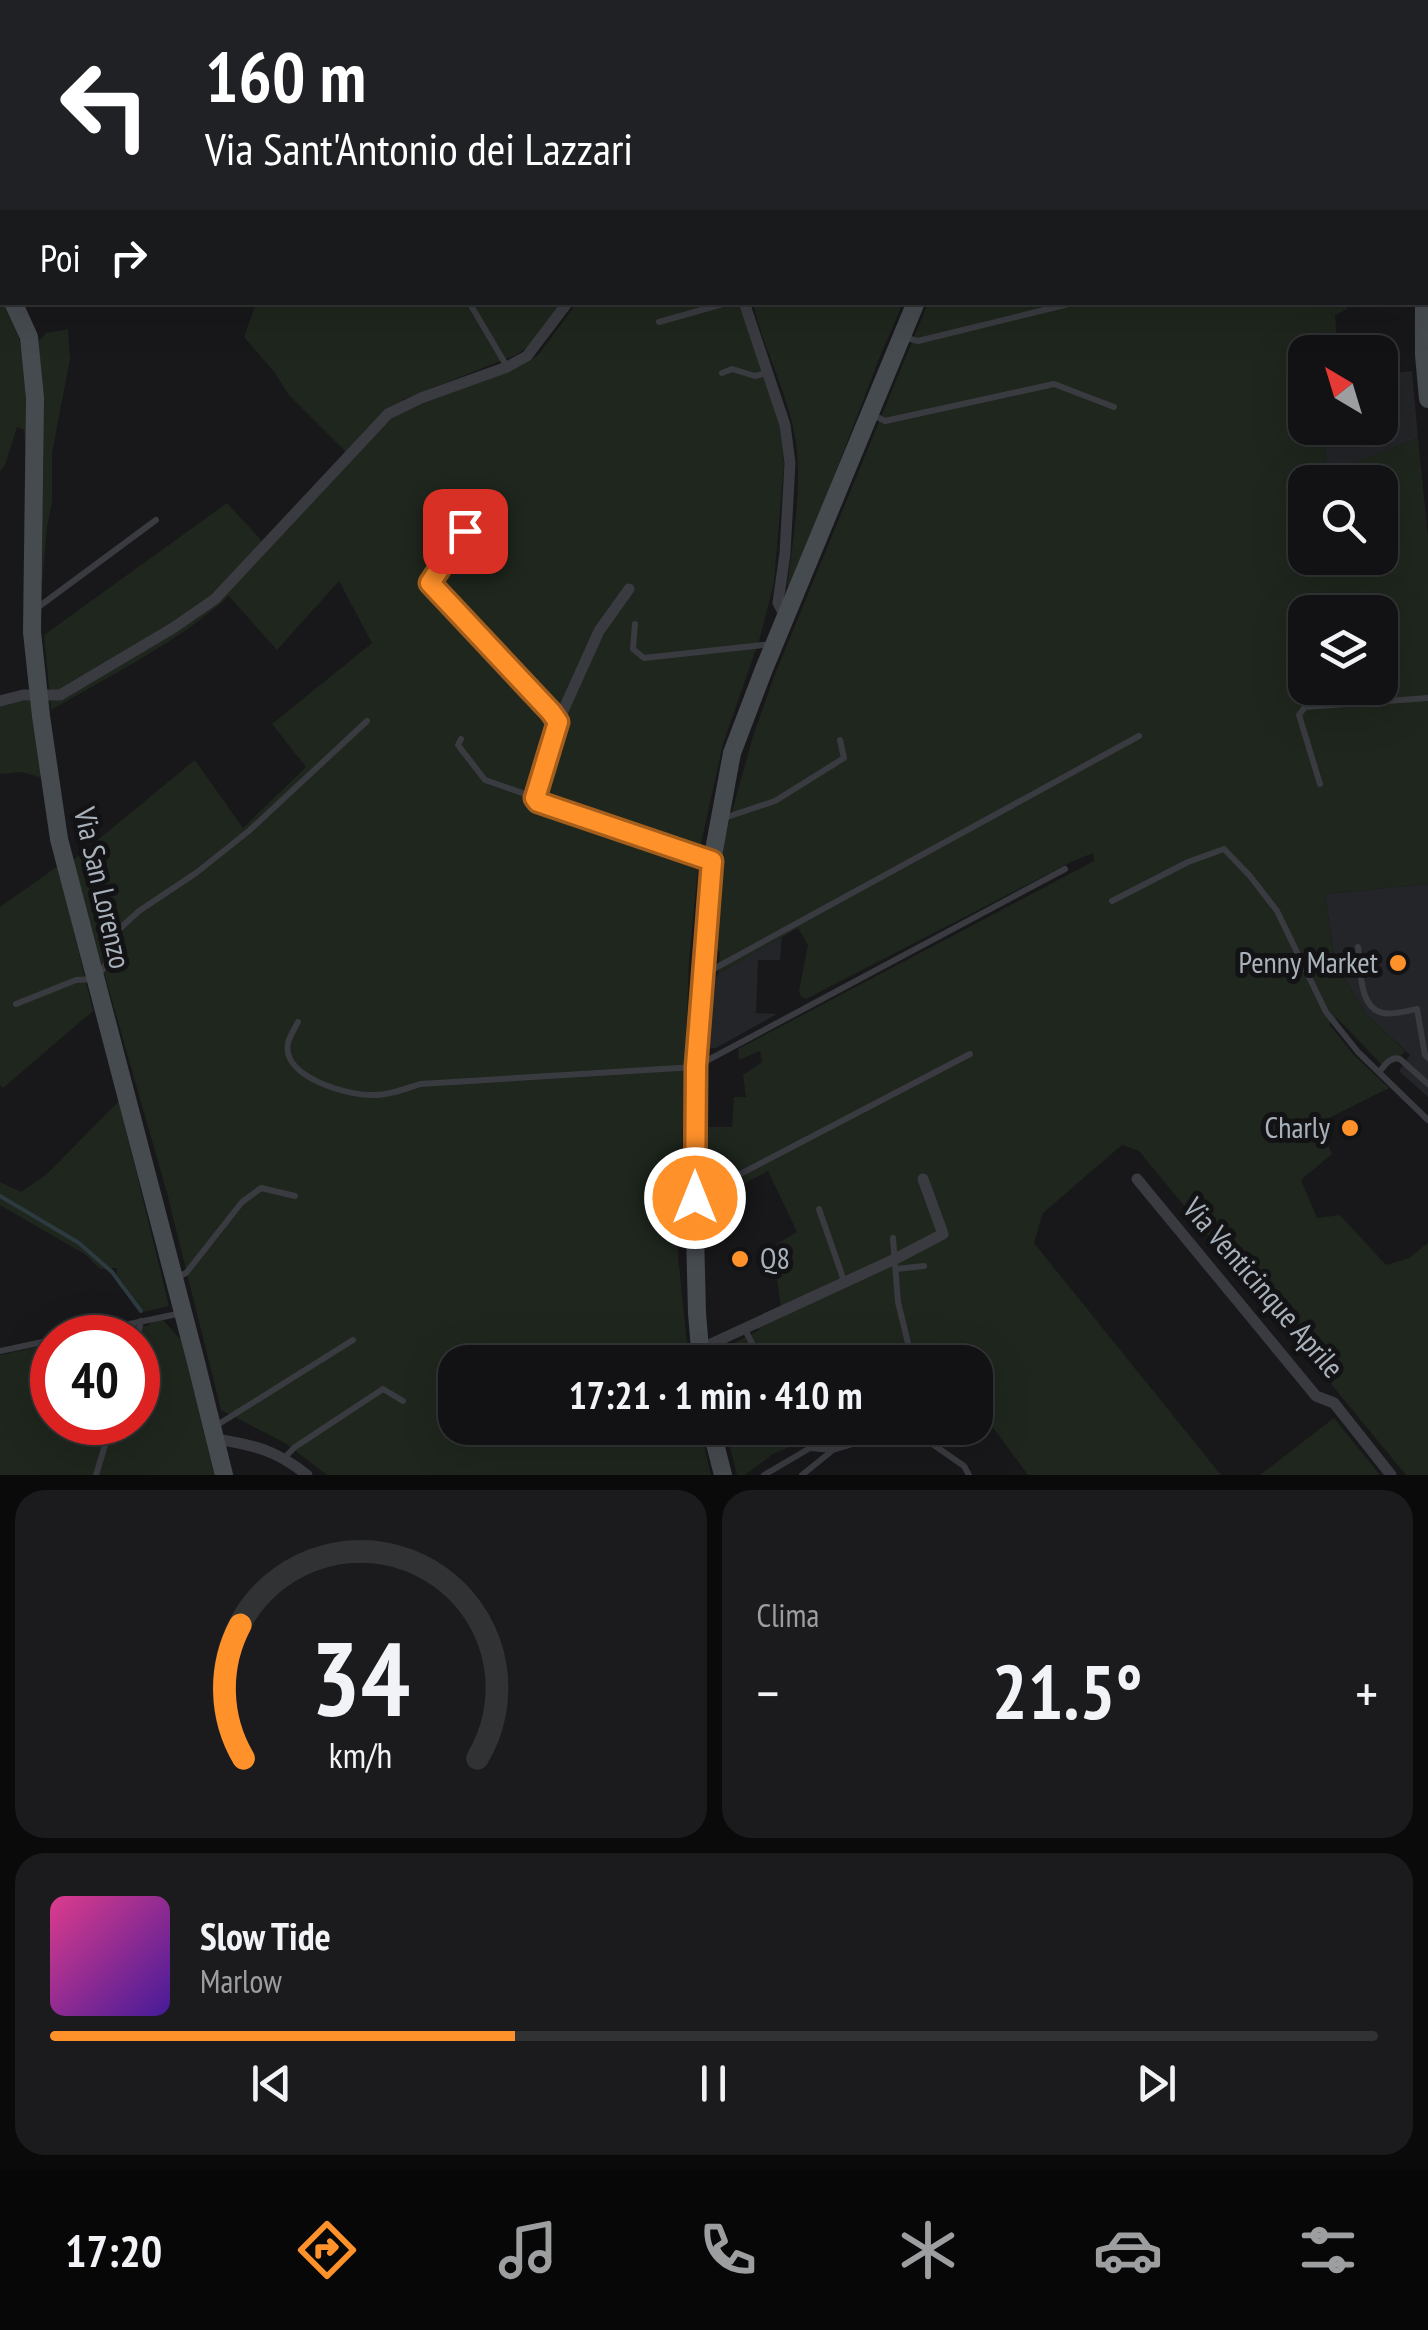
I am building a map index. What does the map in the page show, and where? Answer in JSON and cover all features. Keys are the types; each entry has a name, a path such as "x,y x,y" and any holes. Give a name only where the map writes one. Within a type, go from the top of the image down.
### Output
{"street":[{"name":"Via San Lorenzo","path":"14,305 29,337 35,398 32,632 59,839 224,1475"},
{"path":"0,701 23,695 60,694 173,628 214,599 258,556 388,414 526,356 566,305"},
{"path":"745,305 785,425 790,464 778,602 786,618"},
{"path":"700,1345 696,1313 696,1066 712,861 732,753 915,305"},
{"path":"1424,305 1428,399"},
{"path":"465,531 430,583 558,722"},
{"path":"628,589 599,631 558,722 535,798 712,861"},
{"path":"718,1345 744,1328 844,1282 896,1264 943,1234 923,1178"},
{"name":"Via Venticinque Aprile","path":"1137,1180 1316,1396 1334,1403 1391,1475"},
{"path":"215,1433 285,1458 307,1475"},
{"path":"716,1445 722,1475"}],"lane":[{"path":"472,305 507,366"},
{"path":"660,322 720,305"},
{"path":"902,336 918,340 1064,305"},
{"path":"722,373 732,369 755,376 767,373"},
{"path":"870,414 885,421 1054,384 1114,407"},
{"path":"32,612 156,520"},
{"path":"635,624 632,649 644,658 774,644"},
{"path":"1320,784 1299,715 1305,707 1428,698"},
{"path":"16,1004 76,980 96,979 110,958 117,931 250,830 367,721"},
{"path":"702,975 1139,736"},
{"path":"461,739 458,745 485,780 535,798"},
{"path":"720,820 775,801 844,758 840,740"},
{"path":"1112,901 1188,862 1224,849 1277,911 1326,1012 1358,1052 1428,1120"},
{"path":"298,1022 288,1043 290,1060 304,1076 371,1096 420,1084 696,1066 1064,869"},
{"path":"1358,947 1366,1002 1374,1010 1386,1014 1428,1008"},
{"path":"1417,1009 1428,1058"},
{"path":"695,1198 970,1054"},
{"path":"1380,1072 1391,1058 1396,1058 1427,1080"},
{"path":"174,1278 186,1273 242,1202 261,1188 294,1196"},
{"path":"819,1208 844,1282"},
{"path":"894,1238 898,1302 909,1345"},
{"path":"896,1264 924,1266"},
{"path":"160,1317 183,1312"},
{"path":"744,1328 753,1345"},
{"path":"215,1433 353,1340"},
{"path":"0,1351 30,1345"},
{"path":"285,1458 295,1447 384,1389 403,1400"},
{"path":"764,1475 810,1448 833,1450 902,1429 915,1432 964,1466 970,1475"},
{"path":"96,1475 105,1445"},
{"path":"802,1475 833,1450"}],"shaded area":[{"path":"0,305 7,305 24,358 46,333 68,329 70,359 52,453 52,502 41,598 24,430 17,427 0,471"},
{"path":"255,305 561,305 532,344 516,355 402,400 408,409 520,366 538,355 576,305 741,305 780,426 784,464 774,583 759,641 723,744 700,848 689,961 678,1256 687,1345 438,1345 438,1445 704,1445 711,1475 327,1475 285,1443 221,1410 167,1193 72,861 195,760 243,828 306,767 272,724 372,643 339,581 277,650 229,596 166,643 51,710 44,635 227,503 263,542 346,452 288,394 244,337"},
{"path":"754,305 902,305 789,587 798,492 797,455 786,403"},
{"path":"927,305 1347,305 1347,309 1335,315 1337,335 1288,335 1288,445 1325,445 1326,465 1288,465 1288,575 1398,575 1398,465 1348,465 1418,438 1428,536 1428,884 1325,894 1335,963 1367,1015 1405,1051 1394,1063 1382,1065 1337,1018 1329,1024 1389,1088 1319,1123 1332,1154 1301,1180 1317,1218 1340,1215 1386,1265 1409,1258 1428,1243 1428,1475 1406,1475 1139,1151 1122,1145 1043,1213 1034,1243 1221,1475 1028,1475 993,1428 993,1345 730,1345 782,1314 772,1247 797,1232 768,1171 721,1196 723,1178 705,1181 708,1127 732,1127 734,1097 746,1097 743,1075 762,1062 760,1051 739,1060 738,1049 1094,861 1093,853 1071,862 806,999 799,992 808,945 798,928 718,974 717,879 724,840 775,674"},
{"path":"1412,371 1418,438 1350,465 1326,465 1325,445 1398,445 1398,372"},
{"path":"32,699 43,778 22,772 0,774 0,705"},
{"path":"58,866 93,1011 3,1088 0,907"},
{"path":"1428,884 1428,1097 1399,1071 1410,1055 1367,1015 1335,963 1325,894"},
{"path":"782,935 780,960 758,960 756,1013 777,1014 710,1048 713,983 718,974"},
{"path":"119,1101 169,1306 144,1312 117,1274 117,1268 100,1269 86,1255 0,1205 0,1182 21,1192 46,1175"},
{"path":"160,1320 186,1345 217,1475 0,1475 0,1355 30,1349 30,1445 160,1445"},
{"path":"1334,1418 1380,1475 1260,1475"},
{"path":"729,1445 794,1445 773,1454 745,1475 737,1475"}],"waterway":[{"path":"0,1196 79,1243 112,1272 141,1311"}],"place":[{"name":"Penny Market","path":"1398,963"},
{"name":"Charly","path":"1350,1128"},
{"name":"Q8","path":"740,1259"}],"route":[{"path":"465,531 430,583 558,722 535,798 712,861 696,1066 695,1198"}]}
